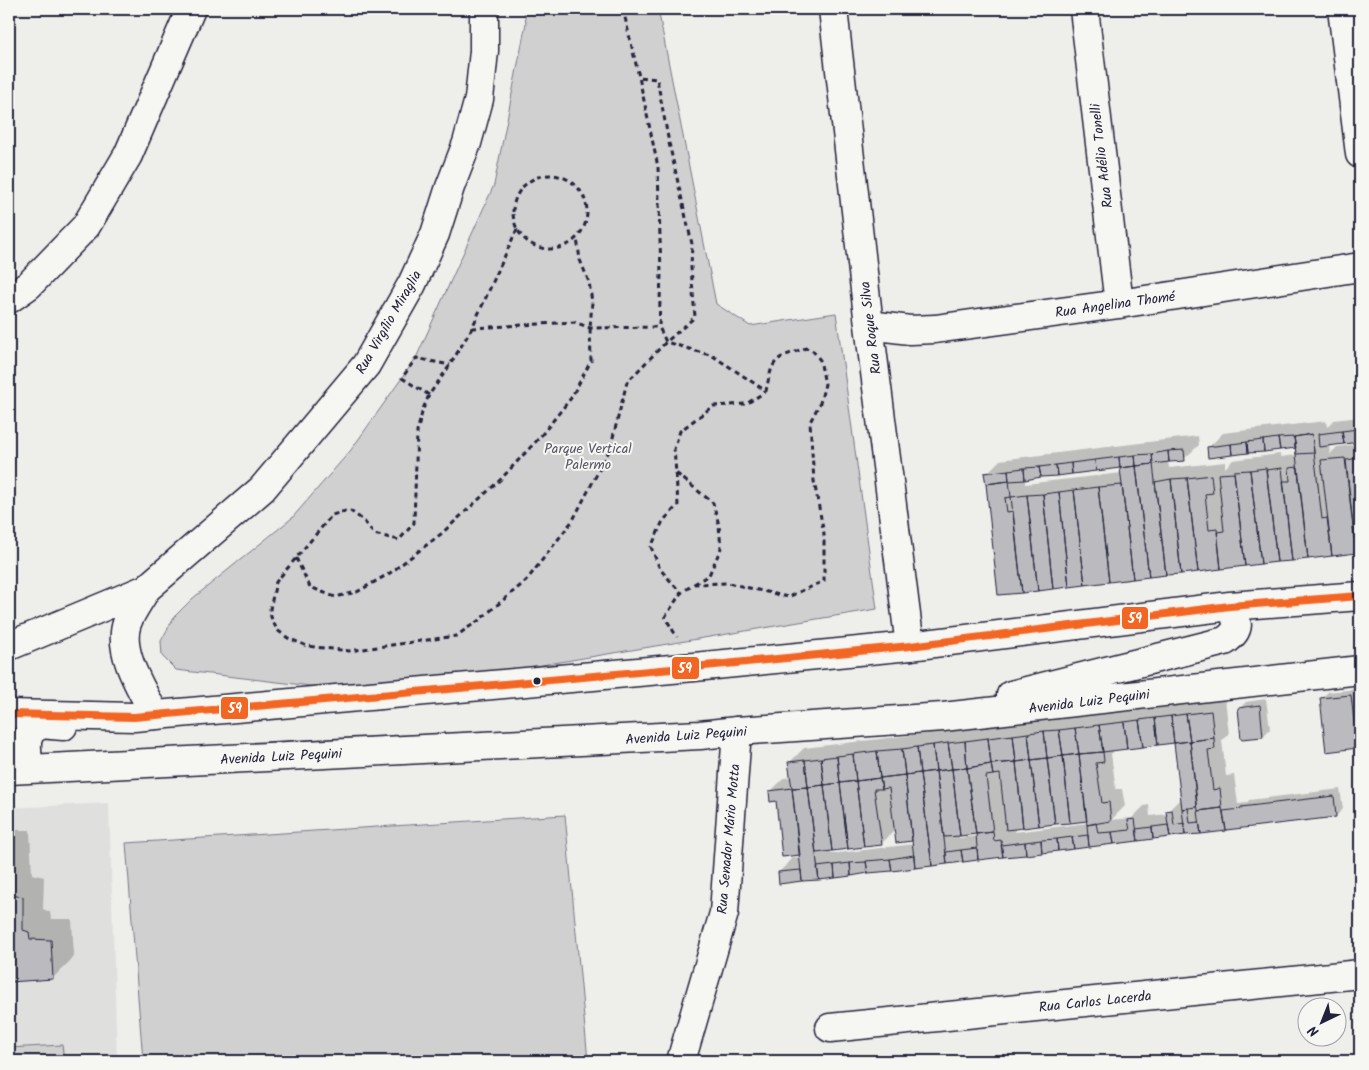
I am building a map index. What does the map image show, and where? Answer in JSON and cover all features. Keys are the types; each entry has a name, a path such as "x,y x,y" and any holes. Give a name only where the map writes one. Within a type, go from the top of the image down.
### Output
{"street":[{"path":"9,299 29,285 86,226 128,155 191,9"},
{"name":"Rua Virgílio Miraglia","path":"9,646 146,589 262,489 366,365 412,284 435,234 466,144 478,98 484,51 484,9"},
{"name":"Rua Roque Silva","path":"833,9 869,325 910,646"},
{"name":"Rua Adélio Tonelli","path":"1084,9 1119,304"},
{"path":"1342,9 1360,154"},
{"name":"Rua Angelina Thomé","path":"869,325 910,330 935,329 1119,304 1360,267"},
{"name":"Rua Virgílio Miraglia","path":"144,716 125,643 127,624 146,589"},
{"path":"9,714 144,716 910,646 1230,606 1360,596"},
{"path":"944,718 975,704 1225,641 1235,634 1237,625 1235,614 1230,606"},
{"name":"Avenida Luiz Pequini","path":"19,769 700,735 944,718 1360,670"},
{"path":"19,769 26,740 32,730 40,725 113,728 144,716"},
{"name":"Rua Senador Mário Motta","path":"681,1061 724,913 737,731"},
{"name":"Rua Carlos Lacerda","path":"830,1028 1360,974"}],"path":[{"path":"623,9 658,167 661,274 659,327 666,342 713,356 766,391"},
{"path":"517,229 472,328 423,409 417,432 414,524 399,540 374,534 363,520 349,510 332,515 276,582 270,609 271,617 277,630 288,638 307,646 349,651 390,647 456,636 478,621 526,581 573,520 610,449 627,382 666,342 696,317 691,268 692,244 669,143 658,79 639,77"},
{"path":"548,174 561,175 572,181 582,190 587,202 588,214 585,226 577,238 558,249 534,246 524,239 517,229 513,218 513,206 517,194 524,184 536,177 548,174"},
{"path":"296,558 310,587 335,597 357,592 390,573 441,534 500,480 540,437 571,398 591,361 590,328 592,302 588,282 580,260 577,238"},
{"path":"472,328 575,322 590,328 659,327"},
{"path":"681,593 660,568 651,547 664,521 678,506 674,449 680,431 713,406 746,404 766,391 774,362 779,358 806,348 813,351 820,360 824,384 820,403 810,422 814,481 824,534 824,581 788,596 728,583 694,584"},
{"path":"430,395 402,378 416,358 450,365"},
{"path":"676,473 713,503 719,526 721,548 709,575 681,593 665,616 694,667"}],"shaded area":[{"path":"109,803 117,1061 9,1061 9,808"}],"green space":[{"name":"Parque Vertical Palermo","path":"524,9 658,9 716,304 750,326 836,313 877,609 458,679 311,686 176,670 162,656 161,641 174,617 192,599 292,518 351,450 416,358 494,185 526,23"},
{"path":"565,815 588,1061 143,1061 126,843"},
{"path":"62,1045 64,1061 9,1061 9,1048"}],"building":[{"path":"1358,429 1359,442 1344,444 1342,431"},
{"path":"1342,431 1344,444 1319,447 1318,434"},
{"path":"1312,434 1314,453 1296,454 1294,437"},
{"path":"1312,434 1322,519 1327,518 1332,556 1308,559 1294,437"},
{"path":"1294,437 1296,448 1280,450 1278,438"},
{"path":"1278,438 1280,450 1264,452 1263,440"},
{"path":"1263,440 1264,452 1248,453 1247,442"},
{"path":"1247,442 1248,453 1232,455 1231,444"},
{"path":"1231,444 1232,455 1208,458 1207,447"},
{"path":"1184,450 1185,461 1169,462 1168,451"},
{"path":"1168,451 1169,462 1153,464 1152,454"},
{"path":"1152,454 1153,464 1136,466 1135,455"},
{"path":"1135,455 1136,466 1120,468 1119,457"},
{"path":"1119,457 1120,468 1096,471 1095,460"},
{"path":"1345,458 1356,553 1332,556 1321,460"},
{"path":"1360,458 1360,553 1356,553 1346,460"},
{"path":"1095,460 1096,471 1072,474 1071,463"},
{"path":"1071,463 1072,474 1057,476 1056,465"},
{"path":"1153,464 1166,575 1149,577 1136,466"},
{"path":"1056,465 1057,476 1041,477 1039,467"},
{"path":"1136,466 1149,577 1133,579 1120,468"},
{"path":"1039,467 1041,477 1025,480 1024,468"},
{"path":"1298,467 1308,559 1292,561 1283,481 1290,481 1289,468"},
{"path":"1024,468 1025,480 1009,481 1008,470"},
{"path":"1266,468 1277,562 1261,564 1250,470"},
{"path":"1282,468 1292,561 1277,562 1266,470"},
{"path":"1008,470 1009,481 986,484 984,473"},
{"path":"1250,470 1261,564 1245,566 1234,471"},
{"path":"1234,473 1245,566 1221,569 1217,532 1224,531 1218,474"},
{"path":"1211,475 1213,493 1205,494 1209,530 1217,529 1221,569 1198,572 1187,478"},
{"path":"1187,478 1198,572 1181,574 1171,479"},
{"path":"1171,479 1181,574 1166,575 1155,482"},
{"path":"1009,481 1011,497 1005,498 1007,512 1013,511 1022,593 998,595 986,484"},
{"path":"1122,485 1133,579 1109,582 1098,487"},
{"path":"1098,487 1109,582 1085,585 1074,490"},
{"path":"1074,490 1085,585 1069,587 1059,492"},
{"path":"1059,492 1069,587 1053,589 1043,494"},
{"path":"1043,494 1053,589 1038,591 1027,495"},
{"path":"1027,495 1038,591 1022,593 1011,497"},
{"path":"1351,695 1357,748 1326,752 1320,698"},
{"path":"1260,705 1263,737 1241,739 1238,708"},
{"path":"1211,711 1214,738 1190,741 1186,714"},
{"path":"1186,714 1190,741 1174,743 1171,716"},
{"path":"1171,716 1174,743 1158,745 1155,718"},
{"path":"1155,718 1158,745 1143,747 1139,720"},
{"path":"1139,720 1143,747 1127,749 1124,722"},
{"path":"1124,722 1127,749 1103,752 1099,725"},
{"path":"1099,725 1103,752 1079,754 1075,728"},
{"path":"1075,728 1079,754 1063,756 1059,730"},
{"path":"1059,730 1063,756 1047,758 1044,731"},
{"path":"1044,731 1047,758 1031,760 1028,733"},
{"path":"1028,733 1031,760 1016,762 1013,735"},
{"path":"1013,735 1016,762 991,764 988,738"},
{"path":"988,738 991,764 967,768 965,741"},
{"path":"1214,738 1215,749 1208,750 1213,790 1220,788 1222,808 1198,811 1190,741"},
{"path":"965,741 967,768 952,769 948,743"},
{"path":"1190,741 1197,807 1182,809 1174,743"},
{"path":"948,743 952,769 936,771 933,745"},
{"path":"933,745 936,771 920,773 917,747"},
{"path":"917,747 920,773 905,775 902,749"},
{"path":"902,749 905,775 880,778 877,751"},
{"path":"877,751 880,778 856,781 853,754"},
{"path":"1103,752 1104,762 1096,763 1102,803 1109,802 1111,821 1087,825 1079,754"},
{"path":"853,754 856,781 840,783 837,756"},
{"path":"1079,754 1087,821 1070,823 1063,756"},
{"path":"837,756 840,783 824,785 821,758"},
{"path":"1063,756 1070,823 1055,824 1047,758"},
{"path":"821,758 824,785 808,787 805,760"},
{"path":"1047,758 1055,824 1039,826 1031,760"},
{"path":"805,760 808,787 792,788 788,762"},
{"path":"1031,760 1039,826 1023,828 1016,762"},
{"path":"1016,762 1023,828 1006,830 1000,774 993,775 991,764"},
{"path":"991,764 993,775 986,776 993,832 976,834 967,768"},
{"path":"967,768 976,834 960,836 952,769"},
{"path":"952,769 960,836 944,837 936,771"},
{"path":"936,771 947,864 932,866 920,773"},
{"path":"920,773 932,866 915,868 905,775"},
{"path":"905,775 912,841 896,843 889,788 882,789 880,778"},
{"path":"880,778 882,789 874,789 882,845 864,847 856,781"},
{"path":"856,781 864,847 848,849 840,783"},
{"path":"840,783 848,849 832,851 824,785"},
{"path":"824,785 832,851 816,853 808,787"},
{"path":"808,787 819,880 802,881 792,788"},
{"path":"792,788 800,855 782,857 776,801 770,802 769,791"},
{"path":"1334,796 1336,817 1226,830 1223,811 1241,809 1241,807"},
{"path":"1188,808 1190,823 1199,822 1201,834 1185,835 1182,809"},
{"path":"1222,808 1226,831 1201,834 1198,811"},
{"path":"1172,810 1174,825 1184,823 1185,835 1170,837 1166,811"},
{"path":"1135,819 1138,841 1114,844 1112,832 1130,830 1128,820"},
{"path":"1096,823 1098,833 1112,832 1114,844 1089,847 1087,825"},
{"path":"1168,825 1170,837 1153,839 1152,827"},
{"path":"1152,827 1153,839 1138,841 1136,829"},
{"path":"993,832 994,841 1001,840 1003,857 978,860 976,834"},
{"path":"1088,835 1089,847 1074,849 1072,837"},
{"path":"1072,837 1074,849 1058,851 1057,839"},
{"path":"1057,839 1058,851 1042,853 1041,840"},
{"path":"1041,840 1042,853 1026,855 1025,842"},
{"path":"1025,842 1026,855 1003,857 1001,845"},
{"path":"977,848 978,860 963,862 961,850"},
{"path":"9,850 11,895 23,897 23,930 29,932 30,939 51,940 53,979 9,982"},
{"path":"961,850 963,862 947,864 946,852"},
{"path":"914,855 915,868 892,871 890,859"},
{"path":"890,859 892,871 868,873 866,861"},
{"path":"866,862 868,873 851,876 850,863"},
{"path":"850,863 851,876 835,878 834,865"},
{"path":"834,865 835,878 819,880 817,867"},
{"path":"801,870 802,881 779,884 778,872"}],"transit line":[{"name":"59","path":"9,714 134,717 910,646 1230,606 1360,596"}]}
